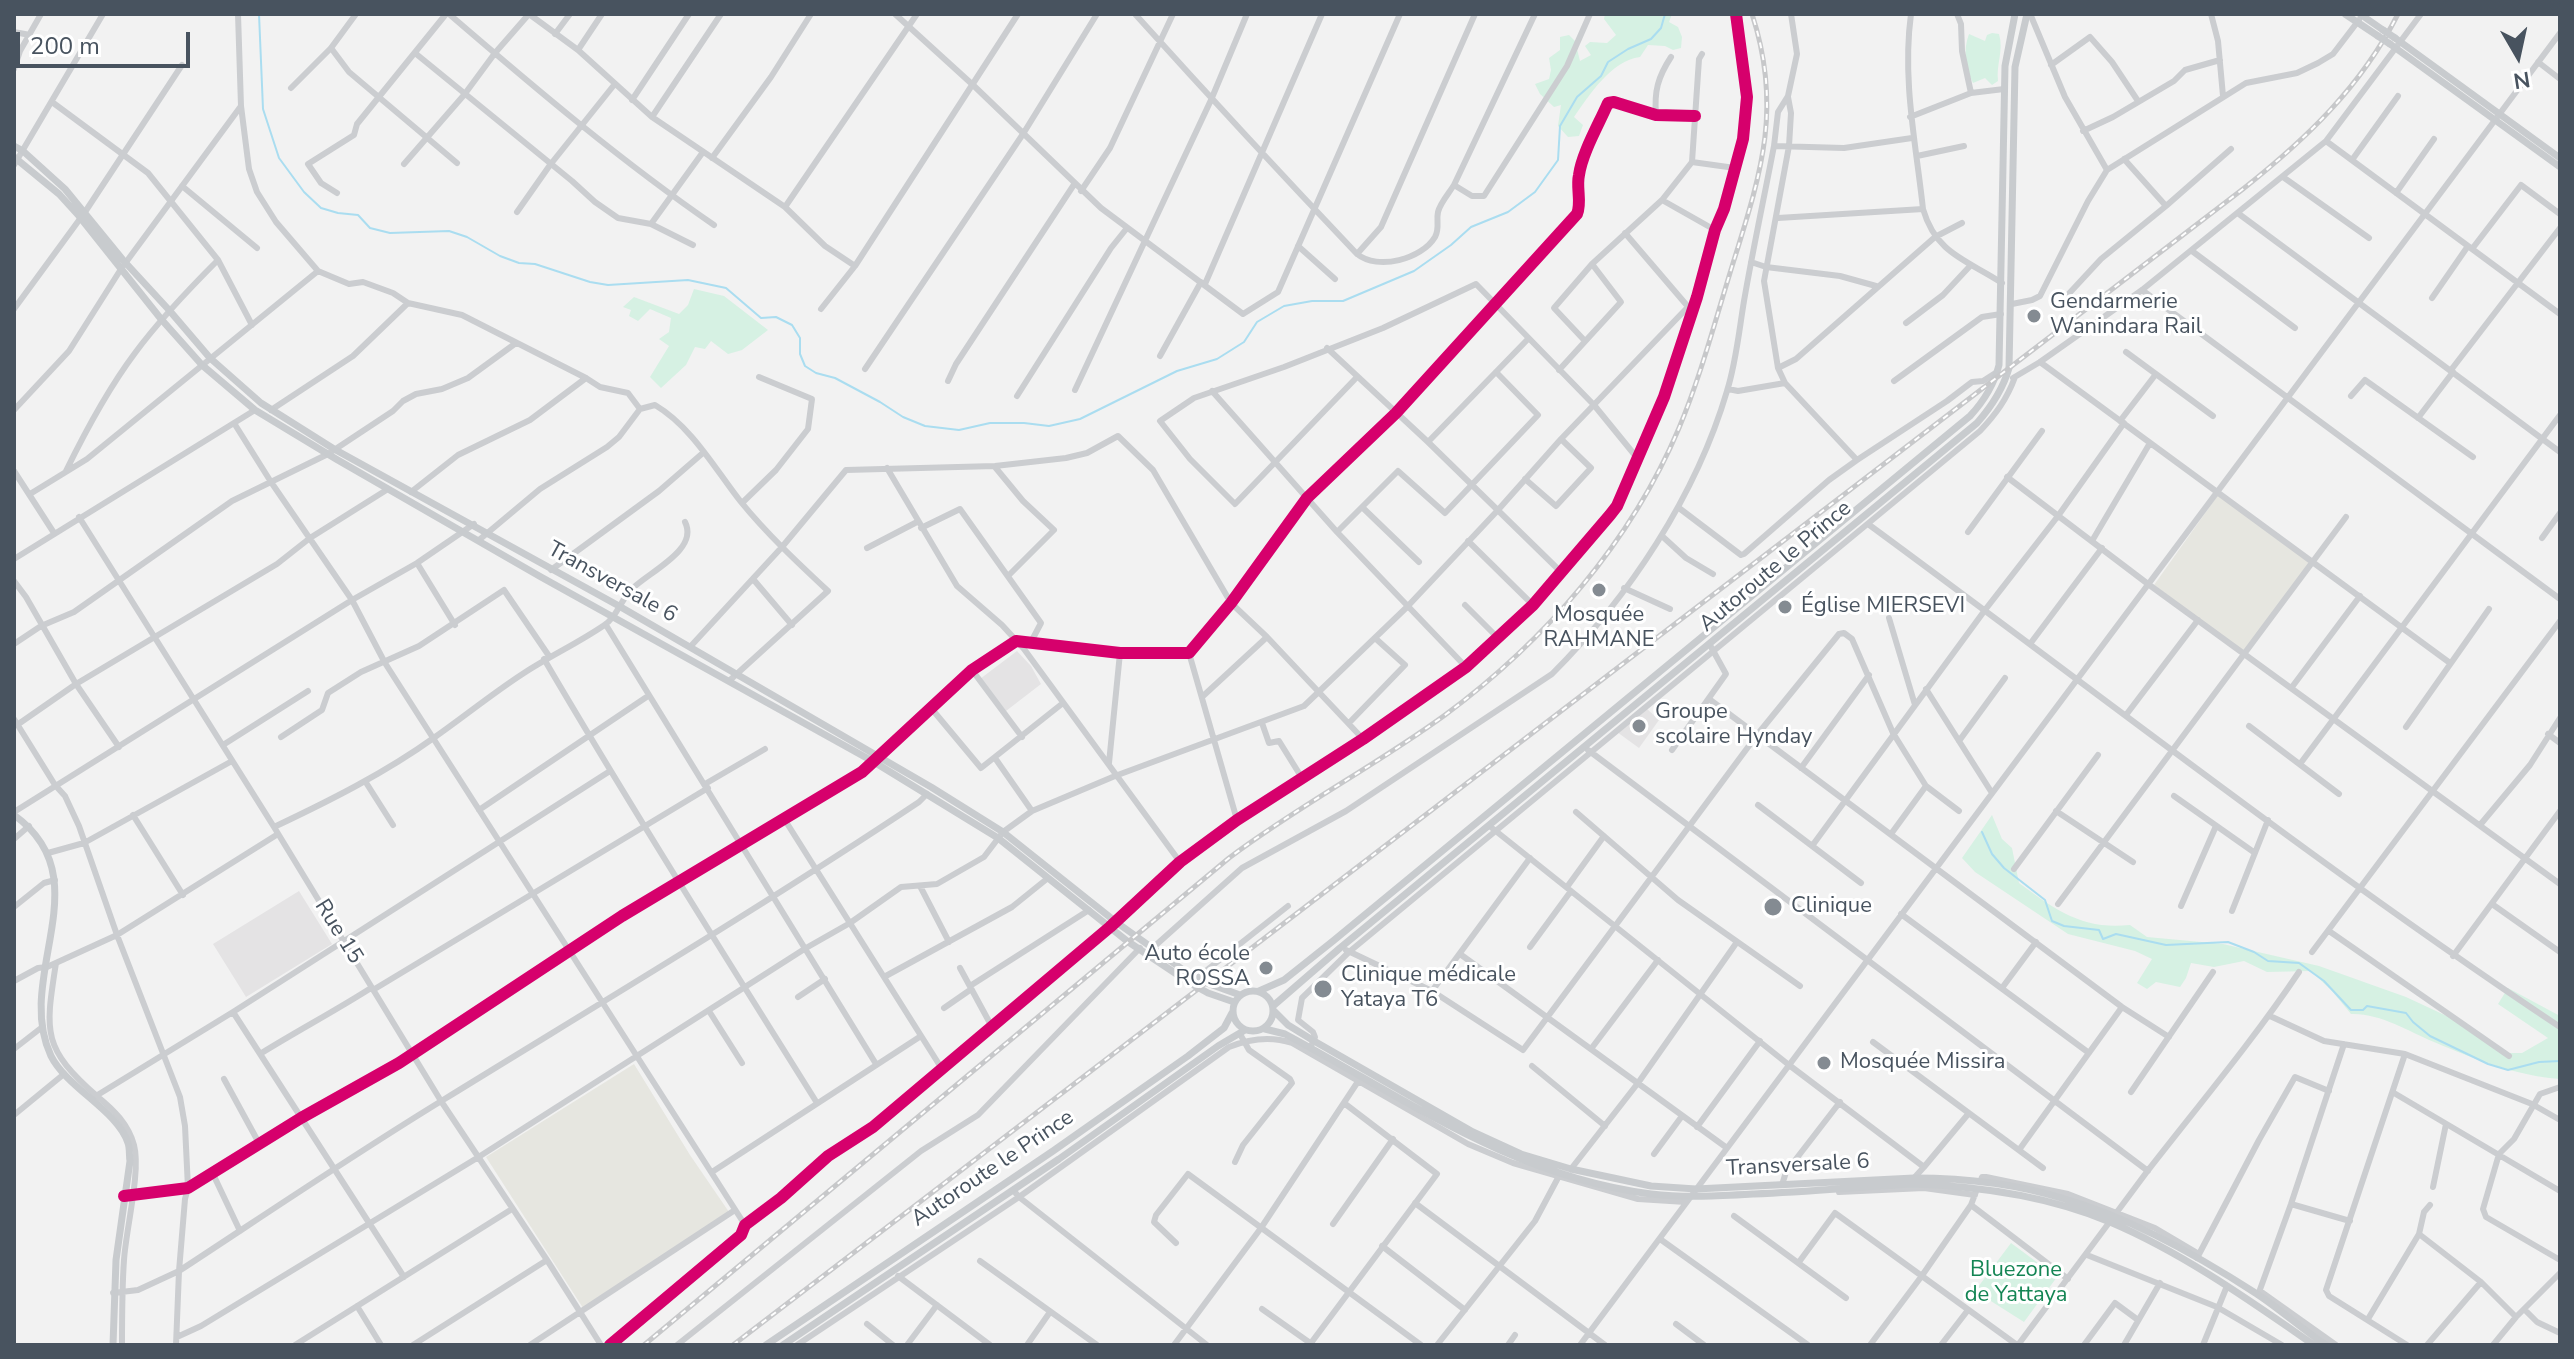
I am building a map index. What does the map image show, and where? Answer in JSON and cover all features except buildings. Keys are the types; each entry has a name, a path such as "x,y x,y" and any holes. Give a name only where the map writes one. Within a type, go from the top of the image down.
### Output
{"main road":[{"name":"Autoroute le Prince","path":"1259,991 1284,980 1333,941 1936,445 1981,404 1997,378 2002,283 2005,66 2015,14"},
{"name":"Autoroute le Prince","path":"1273,1008 1712,648 1977,423 1989,409 2009,368 2015,67 2027,14"},
{"path":"2345,14 2361,16 2380,33 2560,158"},
{"path":"2497,116 2560,167"},
{"name":"Transversale 6","path":"14,146 65,189 161,319 202,365 255,410 474,524 690,647 733,678"},
{"name":"Transversale 6","path":"15,160 83,215"},
{"name":"Transversale 6","path":"123,266 169,310 210,358 271,410 331,452 388,489 613,617 733,678 877,759 1000,835 1113,925 1208,993 1234,1002"},
{"name":"Transversale 6","path":"877,759 927,794 1000,835 1048,878 1113,925"},
{"path":"14,814 29,826 48,853 55,880 55,902 41,1000 41,1028 52,1058 64,1074 94,1097 128,1143 128,1196 113,1293 113,1345"},
{"name":"Transversale 6","path":"1193,981 1240,995"},
{"path":"1249,991 1259,991 1265,994 1273,1008 1270,1022 1265,1029 1243,1035 1232,1013 1234,1002 1249,991"},
{"name":"Transversale 6","path":"1273,1008 1288,1025 1360,1079 1470,1137 1559,1175 1605,1186 1689,1199 1912,1184 2048,1191 2198,1256 2259,1293 2322,1343"},
{"name":"Autoroute le Prince","path":"766,1345 1188,1056 1224,1028 1232,1013"},
{"name":"Transversale 6","path":"1265,1029 1312,1044 1473,1132 1521,1154 1571,1169 1651,1186 1696,1189 1914,1178 2113,1217 2322,1343"},
{"name":"Autoroute le Prince","path":"783,1345 895,1274 1218,1046 1243,1035"}],"street":[{"path":"14,69 20,51 41,14"},
{"path":"15,160 103,14"},
{"path":"238,14 241,106 249,169 257,192 276,222 318,271 349,284 363,282 393,293 408,303 462,315 600,387 628,393 640,409"},
{"path":"291,88 331,48 356,14"},
{"path":"337,193 321,183 308,164 354,135 357,124 448,14 581,125 714,225"},
{"path":"404,164 529,14 578,50 652,117 785,207 825,246 855,266"},
{"path":"555,34 570,14"},
{"path":"578,50 602,14"},
{"path":"632,100 689,14"},
{"path":"652,117 721,14"},
{"path":"712,158 771,77 811,14"},
{"path":"895,14 1081,191 1243,314 1278,292 1400,14"},
{"path":"785,207 917,14"},
{"path":"821,309 855,266 1018,14"},
{"path":"865,369 1023,134 1097,14"},
{"path":"1135,14 1211,100 1357,254 1375,262 1389,262 1414,255 1432,242 1438,232 1438,211 1454,185 1535,14"},
{"path":"1081,191 1110,148 1173,14"},
{"path":"1075,390 1211,100 1247,14"},
{"path":"1160,356 1203,283 1322,14"},
{"path":"1357,254 1381,227 1475,14"},
{"path":"1454,185 1472,196 1484,196 1567,66 1590,14"},
{"path":"610,1345 741,1235 745,1225 828,1156 873,1127 1113,925 1180,862 1237,820 1363,739 1466,667 1533,605 1617,506 1664,397 1743,139 1747,97 1736,14"},
{"path":"677,1345 921,1151 978,1115 1146,950 1242,868 1346,811 1552,674 1575,650 1624,588 1679,508 1711,439 1728,389 1778,112 1788,96 1797,54 1791,14"},
{"path":"1911,14 1907,41 1910,117 1928,226 1949,252 2002,283"},
{"path":"1957,14 1971,93"},
{"path":"2027,14 2031,16 2083,131 2107,170"},
{"path":"2211,14 2223,96"},
{"path":"2005,381 2040,362 2142,290 2326,141 2396,43 2421,14"},
{"path":"2012,304 2040,296 2107,170 2246,83 2297,73 2333,54 2361,16"},
{"path":"14,32 30,35"},
{"path":"1580,1345 2560,33"},
{"path":"2051,65 2090,37 2112,62 2138,101"},
{"path":"331,48 349,72 457,163"},
{"path":"415,53 618,218 651,224 693,245"},
{"path":"1585,341 1554,309 1592,264 1662,200 1692,162 1699,59 1702,54"},
{"path":"1656,115 1655,88 1660,73 1671,57"},
{"path":"2083,131 2174,81 2185,70 2220,60"},
{"path":"2538,62 2560,79"},
{"path":"14,309 83,215 182,65"},
{"path":"517,212 614,85"},
{"path":"1910,117 1971,93 2004,89"},
{"path":"1788,96 1791,113 1789,146 1764,281 1778,368 1785,383 1857,460"},
{"path":"2352,160 2398,96"},
{"path":"52,102 148,173 218,260 252,325"},
{"path":"122,1345 128,1196 188,1188 301,1118 389,1069 568,951 877,759 972,670 1016,641 1120,653 1189,653 1231,603 1307,498 1396,413 1579,210 1580,169 1608,103 1614,102 1656,115 1695,116"},
{"path":"14,410 69,351 123,266 241,106"},
{"path":"1774,146 1844,148 1912,138"},
{"path":"2396,193 2434,139"},
{"path":"2326,141 2560,314"},
{"path":"1917,156 1964,146"},
{"path":"2063,300 2101,259 2231,149"},
{"path":"651,224 703,152"},
{"path":"2124,159 2166,206"},
{"path":"1692,162 1735,168"},
{"path":"2283,177 2369,238"},
{"path":"948,381 956,364 1075,183"},
{"path":"2432,298 2521,185 2560,214"},
{"path":"182,186 257,248"},
{"path":"1662,200 1715,230"},
{"path":"1778,218 1923,209"},
{"path":"2239,214 2560,452"},
{"path":"1778,368 1796,359 1935,237 1962,223"},
{"path":"1017,396 1111,248 1127,228"},
{"path":"2418,418 2560,228"},
{"path":"1625,233 1690,309"},
{"path":"1298,246 1335,279"},
{"path":"2192,251 2295,328"},
{"path":"66,471 87,429 133,356 161,319 218,260"},
{"path":"1751,262 1766,267 1840,276 1876,286"},
{"path":"1559,370 1621,302 1592,264"},
{"path":"1906,323 1943,295 1970,266"},
{"path":"30,494 87,459 318,271"},
{"path":"1357,377 1235,504 1190,459 1160,421 1194,398 1383,328 1474,284 1594,405 1638,459"},
{"path":"2142,290 2560,599"},
{"path":"271,410 353,356 408,303"},
{"path":"176,1341 477,1158 850,923 901,887 937,884 984,857 1000,835 1032,811 1115,776 1304,706 1407,607 1561,439 1690,309"},
{"path":"1894,381 1982,317 2001,314"},
{"path":"1428,442 1528,339"},
{"path":"14,644 41,626 74,612 232,501 331,452 416,394 442,389 468,378 516,343"},
{"path":"1327,348 1561,572"},
{"path":"2126,352 2213,416"},
{"path":"2040,362 2450,663"},
{"path":"1337,532 1398,471 1444,514 1538,415 1496,372"},
{"path":"1679,508 1741,555 1744,554 1829,480 1971,382 1983,381 1997,372"},
{"path":"1812,846 1893,733 2058,516 2156,374"},
{"path":"742,503 776,470 808,429 812,399 759,377"},
{"path":"1672,750 1726,674 1712,648 1980,431 1997,413 2015,377"},
{"path":"411,492 458,455 530,420 586,378"},
{"path":"2351,396 2365,380 2473,457"},
{"path":"1728,389 1738,391 1785,383"},
{"path":"1212,391 1337,532 1466,667"},
{"path":"479,540 540,489 607,447 619,437 640,409 655,405 667,412 704,452 742,503 828,591 733,678"},
{"path":"14,559 255,410"},
{"path":"2300,764 2560,415"},
{"path":"234,423 352,600 385,663 745,1225"},
{"path":"1968,532 2042,431"},
{"path":"690,647 782,547 846,470 995,466 1066,458 1087,453 1118,436 1153,470 1231,603 1363,739"},
{"path":"1525,479 1556,506 1579,484 1591,468 1561,439"},
{"path":"2092,541 2150,443"},
{"path":"551,570 659,491 704,452"},
{"path":"995,466 1023,501 1054,530 1008,576"},
{"path":"887,468 957,586 1016,641 1180,862"},
{"path":"14,471 54,533"},
{"path":"2007,477 2148,584 2560,884"},
{"path":"176,1341 179,1271 188,1188 185,1126 180,1097 117,935 79,826 65,796 15,723 277,564 310,538 388,489"},
{"path":"1363,508 1419,562"},
{"path":"867,548 960,509 1041,623 1031,642"},
{"path":"2542,538 2560,513"},
{"name":"Rue 15","path":"79,517 276,830 441,1101 601,1345"},
{"path":"2058,904 2346,517"},
{"path":"14,981 117,935 183,895 276,830 365,781 433,738 480,702 547,658 606,625 640,581 675,557 687,539 685,522"},
{"path":"14,814 55,785 352,600 417,563 474,524"},
{"path":"1868,524 2360,889 2560,1027"},
{"path":"1662,536 1686,558 1713,574"},
{"path":"1468,541 1533,605"},
{"path":"2030,644 2102,548"},
{"path":"417,563 455,625"},
{"path":"753,579 792,625"},
{"path":"14,581 76,684 119,747"},
{"path":"1624,588 1670,609"},
{"path":"281,737 322,710 328,693 361,672 385,663 455,625 504,590 677,882 817,1103"},
{"path":"2292,687 2360,596"},
{"path":"1465,605 1498,638"},
{"path":"2406,727 2489,609"},
{"path":"1889,618 1915,705"},
{"path":"2126,715 2198,620"},
{"path":"2312,952 2560,621"},
{"path":"606,625 876,1064"},
{"path":"1312,1044 1313,1032 1298,1020 1302,998 1344,950 1432,991 1523,1050 1757,735 1839,634 1848,634 1852,639 1893,733 1926,786 1959,811"},
{"path":"1202,697 1267,637"},
{"path":"1349,723 1405,665 1375,638"},
{"path":"1109,763 1120,653"},
{"path":"1189,653 1237,820"},
{"path":"972,670 1022,737"},
{"path":"1801,768 1869,675"},
{"path":"1959,741 2005,678"},
{"path":"1926,689 1992,793"},
{"path":"223,745 308,691"},
{"path":"479,810 648,696"},
{"path":"1709,699 2122,1007 2169,1037"},
{"path":"931,708 981,768 1063,703"},
{"path":"2480,825 2530,765 2560,718"},
{"path":"1262,723 1269,743 1279,741 1302,778"},
{"path":"2249,726 2339,794"},
{"path":"2548,734 2560,743"},
{"path":"260,1054 646,826 765,749"},
{"path":"1587,750 2148,1171"},
{"path":"2014,869 2098,755"},
{"path":"995,758 1032,811"},
{"path":"48,853 84,843 232,761"},
{"path":"56,963 49,1007 54,1048 67,1069 94,1097 610,771"},
{"path":"365,781 393,825"},
{"path":"1891,834 1926,786"},
{"path":"113,1293 138,1290 179,1271 441,1101 817,870 927,794"},
{"path":"2174,796 2255,853"},
{"path":"1758,805 1861,883"},
{"path":"2056,811 2133,862"},
{"path":"2453,956 2560,811"},
{"path":"1576,812 1678,900 1800,986"},
{"path":"133,815 183,895"},
{"path":"783,817 942,1069"},
{"path":"2232,911 2268,820"},
{"path":"14,839 29,826"},
{"path":"2181,906 2216,826"},
{"path":"1492,828 1789,1065 1924,1167"},
{"path":"1530,947 1604,836"},
{"path":"1432,991 1530,858"},
{"path":"884,977 1012,907 1048,878"},
{"path":"14,907 44,883 55,880"},
{"path":"920,886 949,942"},
{"path":"2492,904 2560,952"},
{"path":"1193,981 1288,906"},
{"path":"944,1008 1089,910"},
{"path":"1901,914 2089,1053"},
{"path":"2329,931 2509,1056"},
{"path":"1571,1169 1638,1083 1737,942"},
{"path":"2002,988 2036,942"},
{"path":"1460,954 1727,1148"},
{"path":"1591,1049 1658,960"},
{"path":"960,968 992,1027"},
{"path":"2131,1092 2213,972"},
{"path":"1799,1262 1835,1213 2017,1345 2270,1016 2299,972"},
{"path":"798,997 825,979"},
{"path":"2019,1150 2122,1007"},
{"path":"709,1011 742,1063"},
{"path":"233,1012 404,1277"},
{"path":"2270,1016 2324,1041 2405,1054 2532,1104 2560,1120"},
{"path":"14,1049 41,1028"},
{"path":"797,1345 895,1274 1019,1197 1243,1035 1277,1034 1360,1079 1261,1228 1174,1345"},
{"path":"1235,1162 1243,1145 1292,1083 1249,1050 1243,1035"},
{"path":"712,1172 921,1036"},
{"path":"1697,1127 1760,1041"},
{"path":"1873,1042 2043,1168"},
{"path":"2259,1293 2344,1044"},
{"path":"2405,1054 2326,1290 2329,1296 2407,1345"},
{"path":"1532,1066 1605,1126"},
{"path":"14,1115 64,1074"},
{"path":"2198,1256 2295,1077 2329,1091"},
{"path":"224,1079 260,1145"},
{"path":"2560,1087 2540,1094 2514,1139 2499,1154 2483,1209 2486,1217 2560,1260"},
{"path":"2394,1093 2560,1191"},
{"path":"1782,1185 1786,1172 1840,1102"},
{"path":"1262,1309 1312,1344 1437,1172 1344,1103"},
{"path":"1914,1178 1969,1113"},
{"path":"1654,1154 1682,1116"},
{"path":"2433,1187 2446,1124"},
{"path":"1333,1224 1393,1139"},
{"path":"213,1174 240,1231"},
{"path":"1176,1243 1154,1222 1156,1215 1188,1174 1421,1345"},
{"path":"1437,1345 1535,1221 1559,1175"},
{"path":"1870,1345 1971,1205 1977,1189"},
{"path":"1013,1190 1207,1345"},
{"path":"1415,1203 1605,1345"},
{"path":"2291,1204 2350,1221"},
{"path":"1971,1205 2068,1279"},
{"path":"2368,1319 2419,1234 2424,1212 2430,1205"},
{"path":"295,1345 304,1343 357,1306 512,1209"},
{"path":"530,1345 735,1210"},
{"path":"1734,1216 1846,1298"},
{"path":"2419,1234 2481,1282 2516,1317"},
{"path":"1660,1239 1808,1345"},
{"path":"1382,1246 1465,1310"},
{"path":"2087,1255 2217,1307 2282,1345"},
{"path":"413,1345 547,1260"},
{"path":"980,1261 1097,1345"},
{"path":"2493,1345 2560,1273"},
{"path":"895,1274 990,1345"},
{"path":"2427,1345 2481,1282"},
{"path":"2124,1345 2160,1283"},
{"path":"2203,1345 2227,1286"},
{"path":"2084,1345 2115,1303 2138,1320"},
{"path":"907,1345 937,1305"},
{"path":"357,1306 381,1345"},
{"path":"2524,1309 2537,1322 2560,1333"},
{"path":"1941,1345 1968,1310"},
{"path":"1027,1345 1050,1312"},
{"path":"867,1324 893,1345"},
{"path":"1676,1324 1704,1345"},
{"path":"1508,1345 1515,1335"},
{"path":"2322,1343 2336,1345"}],"shaded area":[{"path":"2218,495 2310,562 2246,653 2154,585"},
{"path":"1017,651 1031,666 1041,684 1006,711 980,679"},
{"name":"Groupe scolaire Hynday","path":"1646,708 1659,720 1639,748 1617,732"},
{"path":"299,891 332,944 246,997 213,944"},
{"path":"634,1064 729,1212 583,1308 486,1157"}],"green space":[{"path":"1605,14 1672,14 1669,22 1678,27 1682,37 1681,48 1673,50 1648,45 1640,57 1611,72 1574,117 1583,125 1579,136 1568,137 1558,126 1561,105 1554,107 1540,94 1535,84 1549,79 1549,58 1560,50 1560,37 1569,35 1575,41 1580,61 1591,55 1585,46 1590,42 1607,43 1616,35 1604,19"},
{"path":"1969,34 1985,41 1987,35 1999,34 2000,40 1998,81 1992,85 1985,78 1973,83 1966,59"},
{"path":"694,289 724,296 768,330 742,350 728,354 711,341 705,349 695,347 686,365 661,388 650,377 669,346 659,339 669,332 671,318 650,309 638,321 629,316 631,310 623,307 634,297 679,314 688,305"},
{"path":"1992,815 2002,839 2012,848 2019,883 2045,902 2084,921 2113,926 2130,925 2147,937 2223,944 2319,966 2406,997 2451,1018 2509,1053 2522,1053 2548,1038 2498,1004 2508,988 2560,1016 2560,1079 2496,1066 2383,1020 2351,1014 2311,971 2267,972 2244,961 2214,967 2191,963 2180,987 2156,982 2147,989 2137,983 2152,959 2135,951 2068,934 1975,872 1962,858"},
{"name":"Bluezone de Yattaya","path":"2011,1243 2057,1277 2024,1322 1975,1291"}],"waterway":[{"path":"259,14 263,109 279,158 304,192 321,208 358,215 370,228 390,233 449,231 519,263 535,264 590,282 608,285 688,280 726,288 761,318 776,317 792,325 800,338 800,354 805,366 816,373 835,378 903,417 925,426 959,430 990,423 1049,426 1080,419 1177,371 1217,359 1244,342 1257,322 1284,306 1312,301 1343,301 1414,271 1471,227 1508,212 1535,192 1558,160 1560,126 1577,97 1601,76 1608,62 1651,39 1661,28 1665,14"},
{"path":"1982,832 1992,854 2004,868 2045,900 2052,921 2064,926 2099,930 2103,939 2116,934 2166,945 2228,942 2268,961 2299,963 2324,981 2351,1010 2363,1010 2367,1006 2406,1013 2430,1036 2488,1064 2508,1070 2539,1062 2560,1061"}],"railway":[{"path":"644,1345 1229,858 1418,734 1482,686 1517,655 1582,586 1636,511 1679,428 1741,239 1758,176 1767,114 1761,49 1752,14"},
{"path":"733,1345 2243,189 2289,151 2330,110 2367,65 2398,14"}],"cycle path":[{"path":"610,1345 741,1235 745,1225 828,1156 873,1127 1110,927 1180,862 1237,820 1363,739 1466,667 1533,605 1610,515 1617,506 1664,397 1743,139 1747,97 1736,14"},
{"path":"124,1196 188,1188 301,1118 399,1063 622,916 862,772 972,670 1016,641 1120,653 1189,653 1231,603 1307,498 1396,413 1577,214 1581,166 1608,103 1614,102 1656,115 1695,116"}],"place":[{"name":"Gendarmerie Wanindara Rail","path":"2034,316"},
{"name":"Mosquée RAHMANE","path":"1599,590"},
{"name":"Église MIERSEVI","path":"1785,607"},
{"name":"Groupe scolaire Hynday","path":"1639,726"},
{"name":"Clinique","path":"1773,907"},
{"name":"Auto école ROSSA","path":"1266,968"},
{"name":"Clinique médicale Yataya T6","path":"1323,989"},
{"name":"Mosquée Missira","path":"1824,1063"}]}
